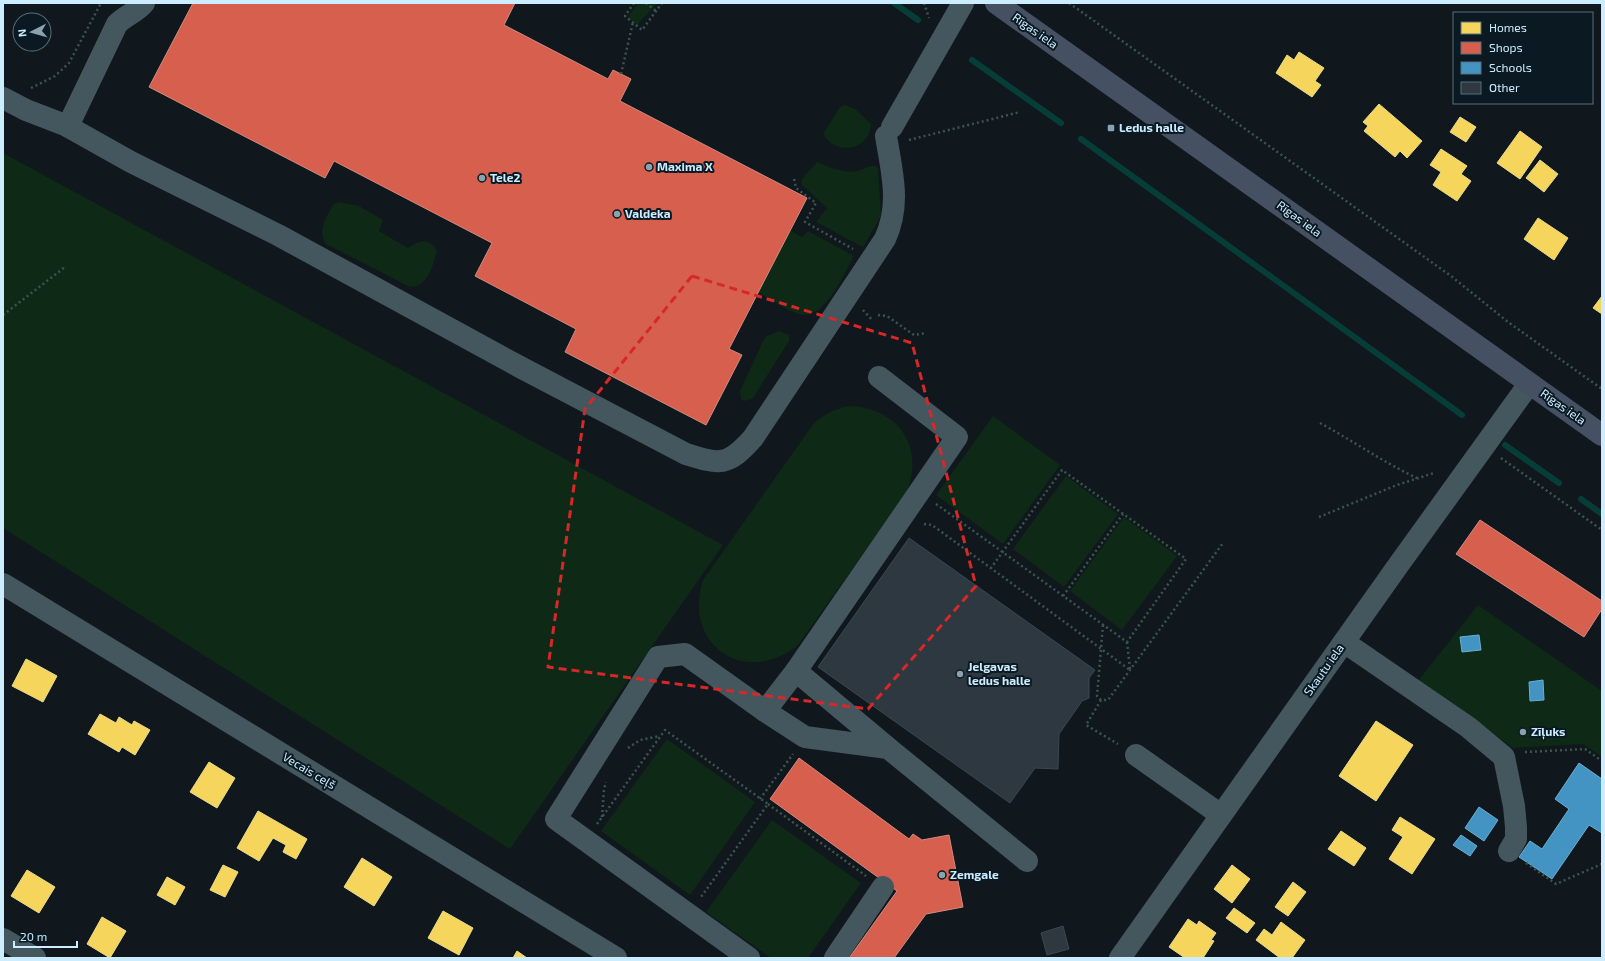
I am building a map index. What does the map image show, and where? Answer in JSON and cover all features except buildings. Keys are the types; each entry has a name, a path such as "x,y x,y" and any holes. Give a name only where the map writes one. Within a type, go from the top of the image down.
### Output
{"main road":[{"name":"Rīgas iela","path":"996,3 1602,435"}],"street":[{"path":"68,126 117,24 126,15 139,10 144,3"},
{"path":"7,100 68,126 131,162 278,235 520,367 679,451 713,462 727,460 739,453 753,438 885,239 894,213 895,199 889,136 934,52 963,3"},
{"path":"766,711 796,671 958,437 879,377"},
{"name":"Skautu iela","path":"1120,958 1529,384"},
{"name":"Vecais ceļš","path":"3,584 616,958"},
{"path":"1344,642 1468,727 1504,757 1508,770 1514,806 1516,839 1509,851"},
{"path":"735,955 688,915 556,819 658,657 685,654 766,711 805,736 888,748"},
{"path":"796,671 1027,861"},
{"path":"1136,755 1221,815"},
{"path":"835,958 882,888"},
{"path":"3,939 35,958"}],"path":[{"path":"7,100 55,76 69,63 100,3"},
{"path":"634,3 625,16 642,30 662,3"},
{"path":"646,3 656,11"},
{"path":"1069,3 1451,276 1508,322 1602,389"},
{"path":"621,74 633,22"},
{"path":"889,136 1020,112"},
{"path":"794,179 796,188 816,203 805,222 871,260"},
{"path":"3,315 65,268"},
{"path":"878,315 887,316 914,335 926,333"},
{"path":"1320,423 1351,440 1390,465 1417,478"},
{"path":"1499,456 1602,530"},
{"path":"992,568 1062,470 1186,560 1127,642 1130,670"},
{"path":"1319,517 1417,478 1434,473"},
{"path":"919,492 1127,642"},
{"path":"1063,596 1123,514"},
{"path":"918,525 923,523 932,525 1102,648 1130,670"},
{"path":"1103,625 1097,696 1101,700 1108,700 1223,544"},
{"path":"1101,700 1086,725 1136,755"},
{"path":"585,840 665,730 882,888"},
{"path":"624,752 628,747 640,740 660,736"},
{"path":"760,799 805,736"},
{"path":"1500,753 1585,749 1602,761"},
{"path":"602,817 604,788 609,776"},
{"path":"688,915 768,804"},
{"path":"1509,851 1556,884 1602,864"}],"highlighted area":[{"path":"692,276 912,343 976,586 868,709 548,667 585,409"}],"green space":[{"path":"638,3 658,3 637,25 628,17"},
{"path":"845,105 855,109 871,124 866,139 860,144 846,148 831,143 825,137 824,133 840,107"},
{"path":"3,153 723,545 510,849 3,528"},
{"path":"817,162 837,170 847,172 862,170 873,166 876,166 878,169 881,216 863,247 816,222 827,208 801,184 802,179"},
{"path":"340,202 359,206 383,220 379,231 408,248 420,242 427,242 434,246 437,250 431,269 424,281 415,286 408,286 326,244 323,239 322,229 334,204"},
{"path":"790,230 802,237 808,231 854,256 839,284 825,304 817,311 808,315 799,314 789,310 758,292"},
{"path":"779,331 789,335 789,341 753,398 744,401 741,399 740,391 764,339 767,336"},
{"path":"849,406 867,408 882,414 894,422 903,432 909,445 912,459 911,475 907,492 798,645 778,657 758,662 739,660 723,653 710,640 702,624 699,603 703,580 814,423 830,412"},
{"path":"993,416 1060,465 1003,544 936,495"},
{"path":"1066,476 1118,514 1064,587 1013,549"},
{"path":"1124,517 1177,556 1122,630 1070,591"},
{"path":"1478,605 1602,691 1602,757 1583,744 1513,748 1418,681"},
{"path":"667,739 755,802 690,895 601,831"},
{"path":"772,820 861,883 808,958 771,958 706,912"}],"waterway":[{"path":"894,3 918,20"},
{"path":"972,60 1061,123"},
{"path":"1081,139 1462,415"},
{"path":"1505,445 1559,483"},
{"path":"1581,499 1602,514"}],"place":[{"name":"Ledus halle","path":"1111,128"},
{"name":"Maxima X","path":"649,167"},
{"name":"Tele2","path":"482,178"},
{"name":"Valdeka","path":"617,214"},
{"name":"Jelgavas ledus halle","path":"960,674"},
{"name":"Zīļuks","path":"1523,732"},
{"name":"Zemgale","path":"942,875"}]}
